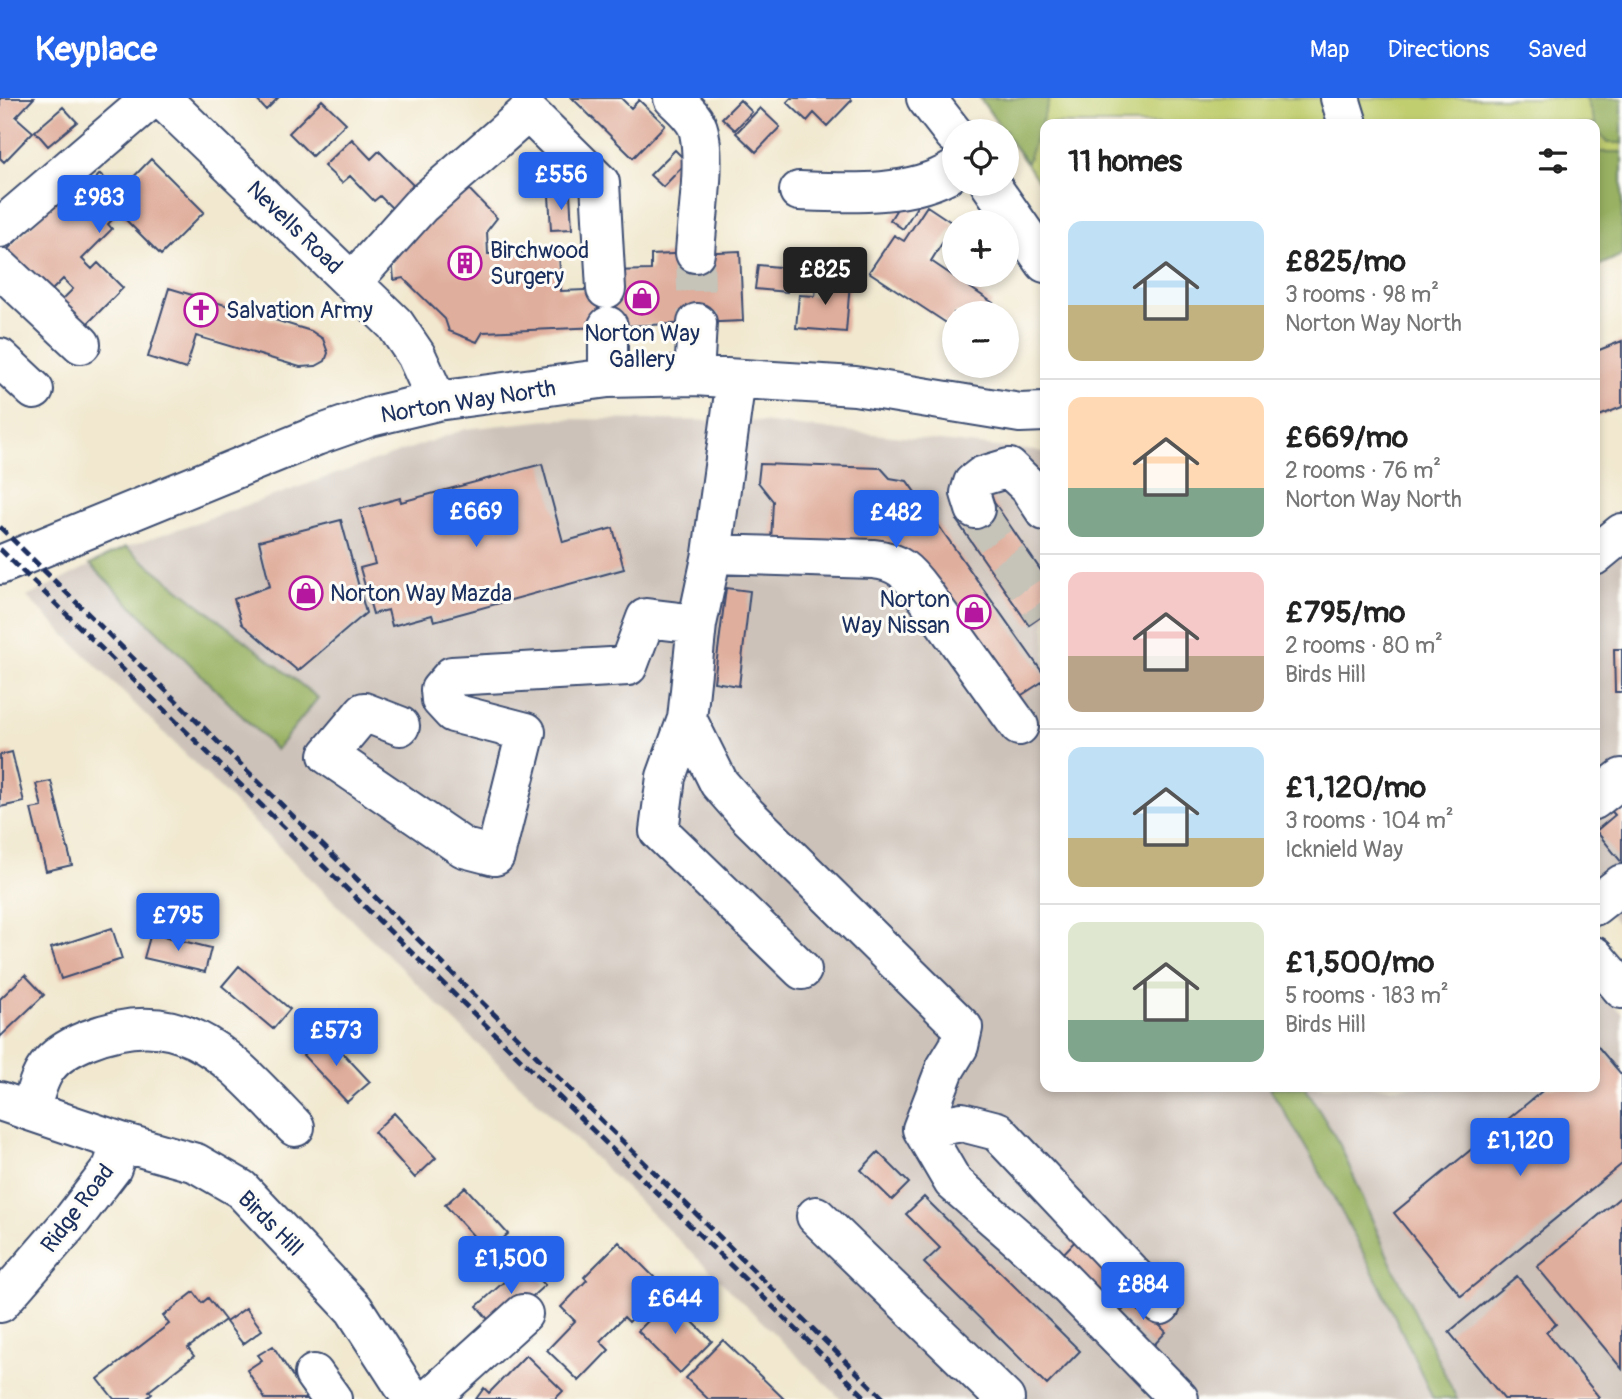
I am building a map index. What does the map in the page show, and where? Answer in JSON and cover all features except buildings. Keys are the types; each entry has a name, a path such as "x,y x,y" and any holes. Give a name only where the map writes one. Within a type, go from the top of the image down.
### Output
{"street":[{"path":"0,228 152,98"},
{"name":"Nevells Road","path":"161,98 395,324 416,355 437,401"},
{"path":"673,98 694,120 699,132 701,169 695,253"},
{"path":"926,98 942,119"},
{"path":"1340,98 1346,119"},
{"path":"352,282 420,206 528,112 600,183 608,378"},
{"path":"799,191 852,193 907,187 942,176"},
{"path":"998,196 1040,256"},
{"path":"0,268 82,344"},
{"path":"694,376 697,323"},
{"path":"0,358 34,390"},
{"name":"Norton Way North","path":"0,565 316,436 370,417 437,401 608,378 694,376 855,386 1032,412"},
{"path":"736,379 712,554 696,624 687,719 666,777 659,831 802,970"},
{"path":"1009,468 1032,412"},
{"path":"975,509 970,493 973,483 982,476 1009,468"},
{"path":"1009,468 1029,487 1040,504"},
{"path":"1600,516 1622,516"},
{"path":"1600,551 1622,533"},
{"path":"712,554 873,559 898,565 906,570 922,591 1019,726"},
{"path":"400,726 364,712 328,755 464,848 495,856 526,732 453,713 441,700 440,690 452,677 628,666 646,618 696,624"},
{"path":"687,719 719,783 747,815 963,1028 959,1046 945,1069 922,1129"},
{"path":"1600,795 1622,778"},
{"path":"1600,901 1622,884"},
{"path":"1600,963 1622,989"},
{"name":"Birds Hill","path":"295,1128 220,1053 174,1030 153,1027 106,1033 61,1053 16,1106 121,1142 196,1163 241,1189 354,1309 412,1399"},
{"path":"922,1129 962,1122 997,1131 1161,1305"},
{"path":"922,1129 953,1182 1044,1261 1178,1399"},
{"name":"Ridge Road","path":"0,1303 73,1219 112,1168 121,1142"},
{"path":"816,1216 1005,1399"},
{"path":"429,1399 523,1314"}],"shaded area":[{"path":"557,419 751,421 1040,451 1040,1092 1600,1092 1600,989 1622,1014 1622,1399 841,1399 438,1005 27,597 126,547 466,429"},
{"path":"1600,545 1622,547 1622,928 1600,902"}],"green space":[{"path":"980,98 1622,98 1622,254 1600,263 1600,119 1040,119 1040,183 1019,153 1019,119 995,119"},
{"path":"980,98 1050,98 1043,119 1040,119 1027,163 1019,152 1019,119 995,119"},
{"path":"1586,98 1622,98 1622,143 1607,143 1600,134 1600,119 1593,119"},
{"path":"1600,152 1622,152 1622,255 1600,265"},
{"path":"126,547 318,698 276,750 90,564"},
{"path":"1272,1092 1308,1092 1340,1145 1390,1261 1457,1399 1433,1399 1357,1240"}],"tunnel":[{"path":"695,253 697,323"},
{"path":"975,509 1040,606"}],"railway":[{"path":"0,527 884,1399"},
{"path":"0,549 867,1399"}],"place":[{"name":"Birchwood Surgery","path":"465,263"},
{"name":"Norton Way Gallery","path":"642,298"},
{"name":"Salvation Army","path":"201,310"},
{"name":"Norton Way Mazda","path":"306,593"},
{"name":"Norton Way Nissan","path":"974,612"}]}
